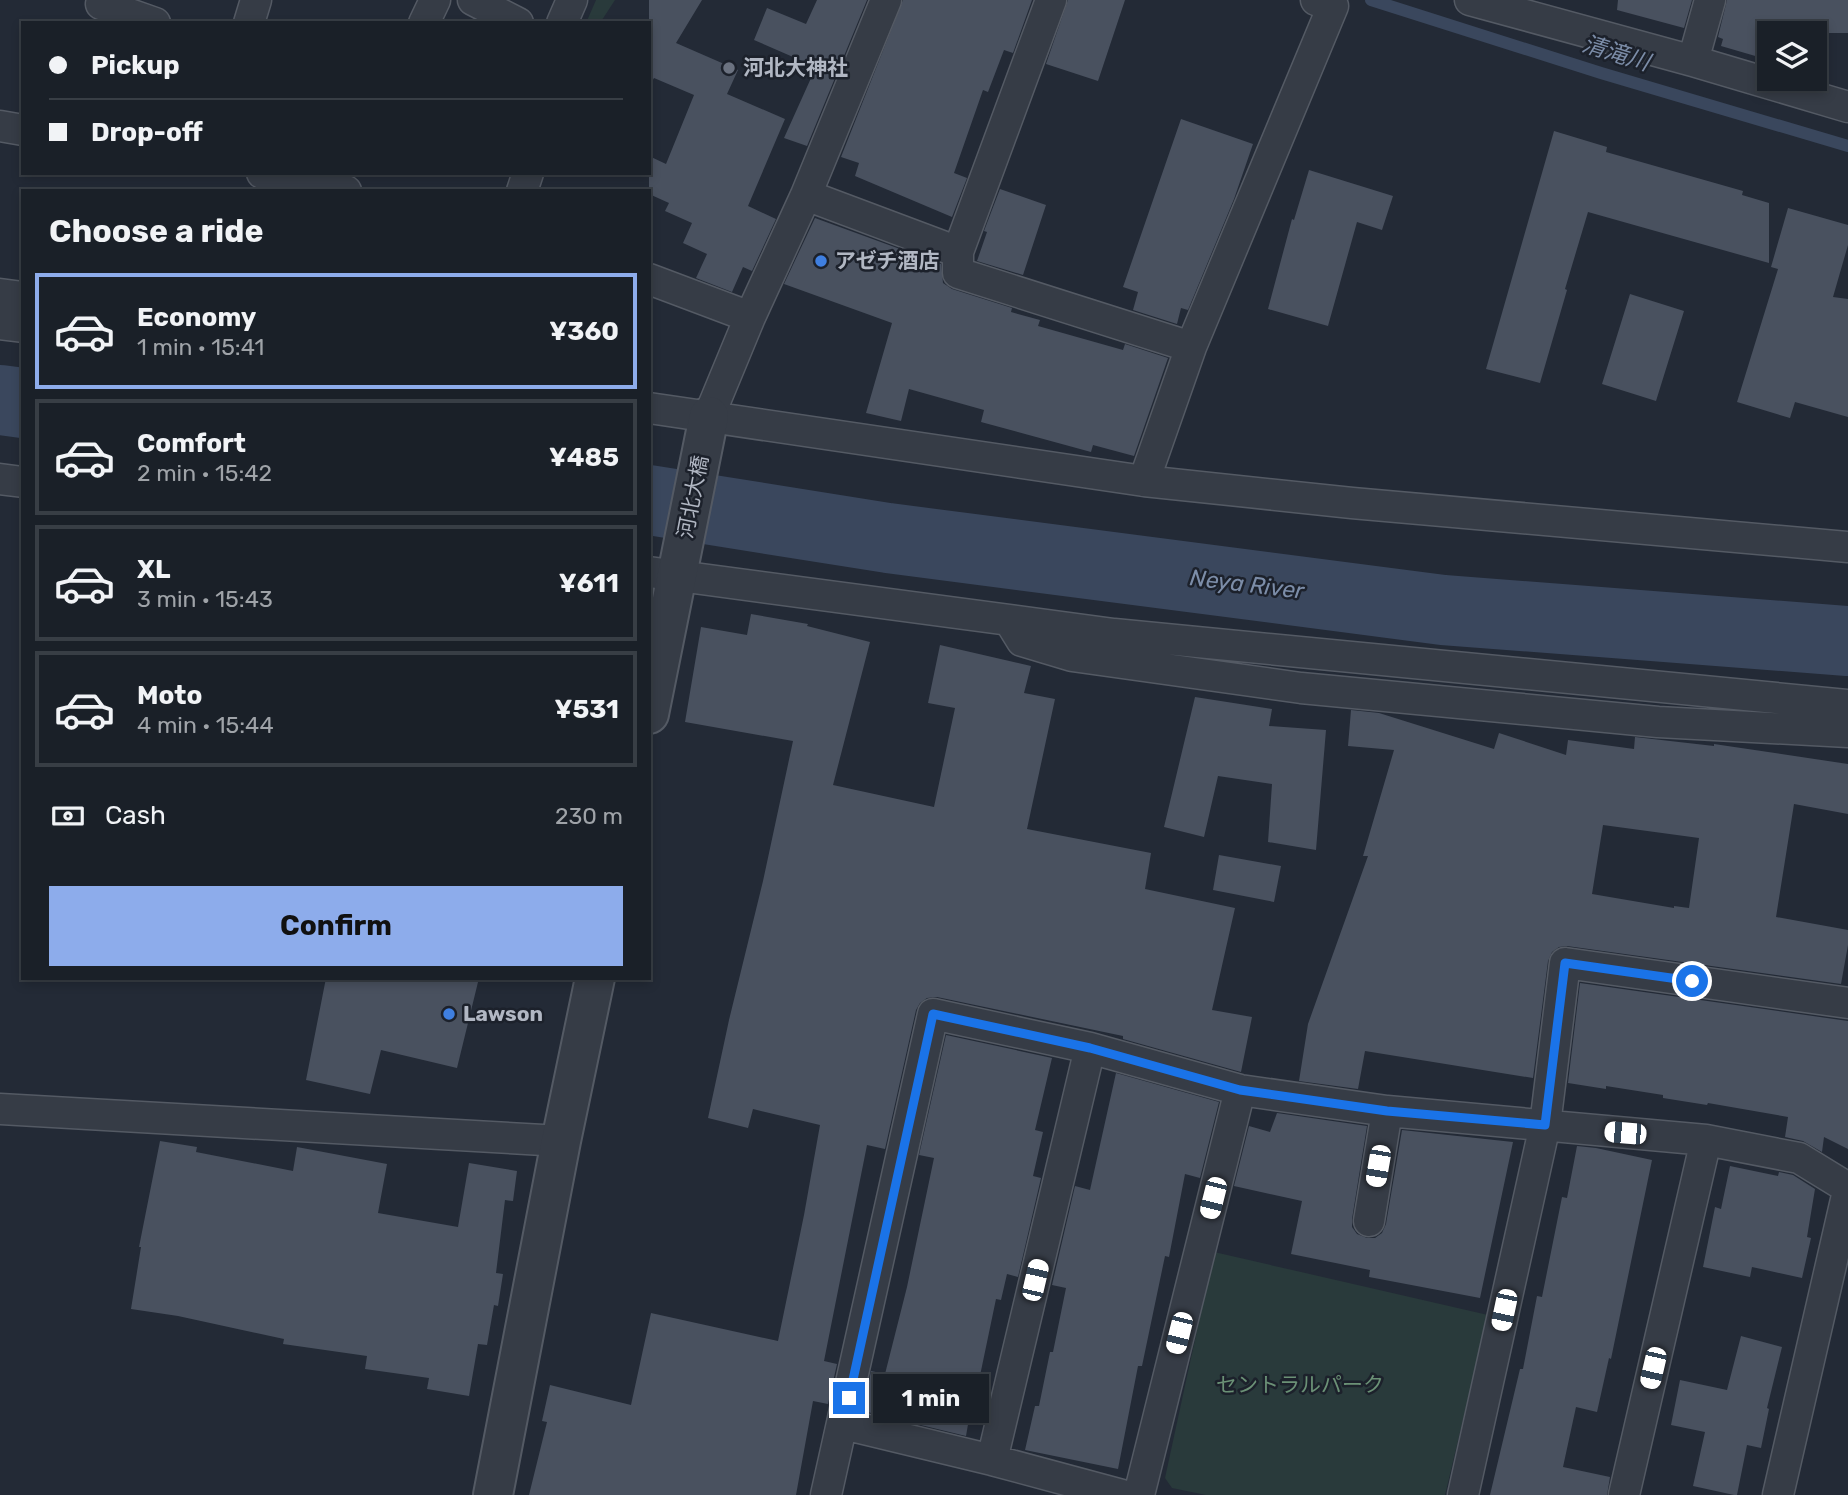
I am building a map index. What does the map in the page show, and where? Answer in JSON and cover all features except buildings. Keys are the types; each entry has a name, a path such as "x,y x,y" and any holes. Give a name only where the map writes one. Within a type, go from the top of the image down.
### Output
{"street":[{"path":"250,21 256,0"},
{"path":"425,21 435,0"},
{"path":"473,0 514,21"},
{"path":"563,21 572,0"},
{"path":"707,425 750,317 806,195 886,0"},
{"path":"1051,0 958,252 958,273 1191,347"},
{"path":"1144,481 1191,347 1333,6 1316,0"},
{"path":"1470,0 1848,107"},
{"path":"1693,61 1710,0"},
{"path":"99,9 147,21"},
{"path":"0,126 21,130"},
{"path":"271,175 337,189"},
{"path":"806,195 958,252"},
{"path":"651,280 750,317"},
{"path":"0,294 21,297"},
{"path":"0,324 21,327"},
{"path":"651,409 707,425 1144,481 1352,503 1848,547"},
{"name":"河北大橋","path":"651,700 669,570 707,425"},
{"path":"0,479 21,482"},
{"path":"669,570 1114,634 1848,705"},
{"path":"1009,620 1022,641 1072,656 1301,688 1658,722 1848,732"},
{"path":"1463,1495 1545,1125 1565,963 1848,1003"},
{"path":"493,1495 595,980"},
{"path":"826,1495 933,1014 1090,1048 1240,1090 1387,1111 1706,1140 1799,1158 1848,1189 1778,1495"},
{"path":"992,1460 1090,1048"},
{"path":"1139,1495 1240,1090"},
{"path":"0,1109 561,1141"},
{"path":"1369,1221 1387,1111"},
{"path":"1624,1495 1706,1140"},
{"path":"843,1424 1122,1495"}],"green space":[{"path":"596,0 615,0 601,21 587,21"},
{"name":"セントラルパーク","path":"1214,1252 1488,1315 1445,1495 1206,1495 1172,1488 1165,1478"}],"waterway":[{"name":"清滝川","path":"1371,0 1601,73 1848,146"},
{"name":"Neya River","path":"0,400 21,403"},
{"name":"Neya River","path":"651,500 888,538 1443,610 1848,641"}],"place":[{"name":"河北大神社","path":"729,68"},
{"name":"アゼチ酒店","path":"821,261"},
{"name":"Lawson","path":"449,1014"}],"route":[{"path":"849,1398 933,1014 1090,1048 1240,1090 1387,1111 1545,1125 1565,963 1692,981"}]}
